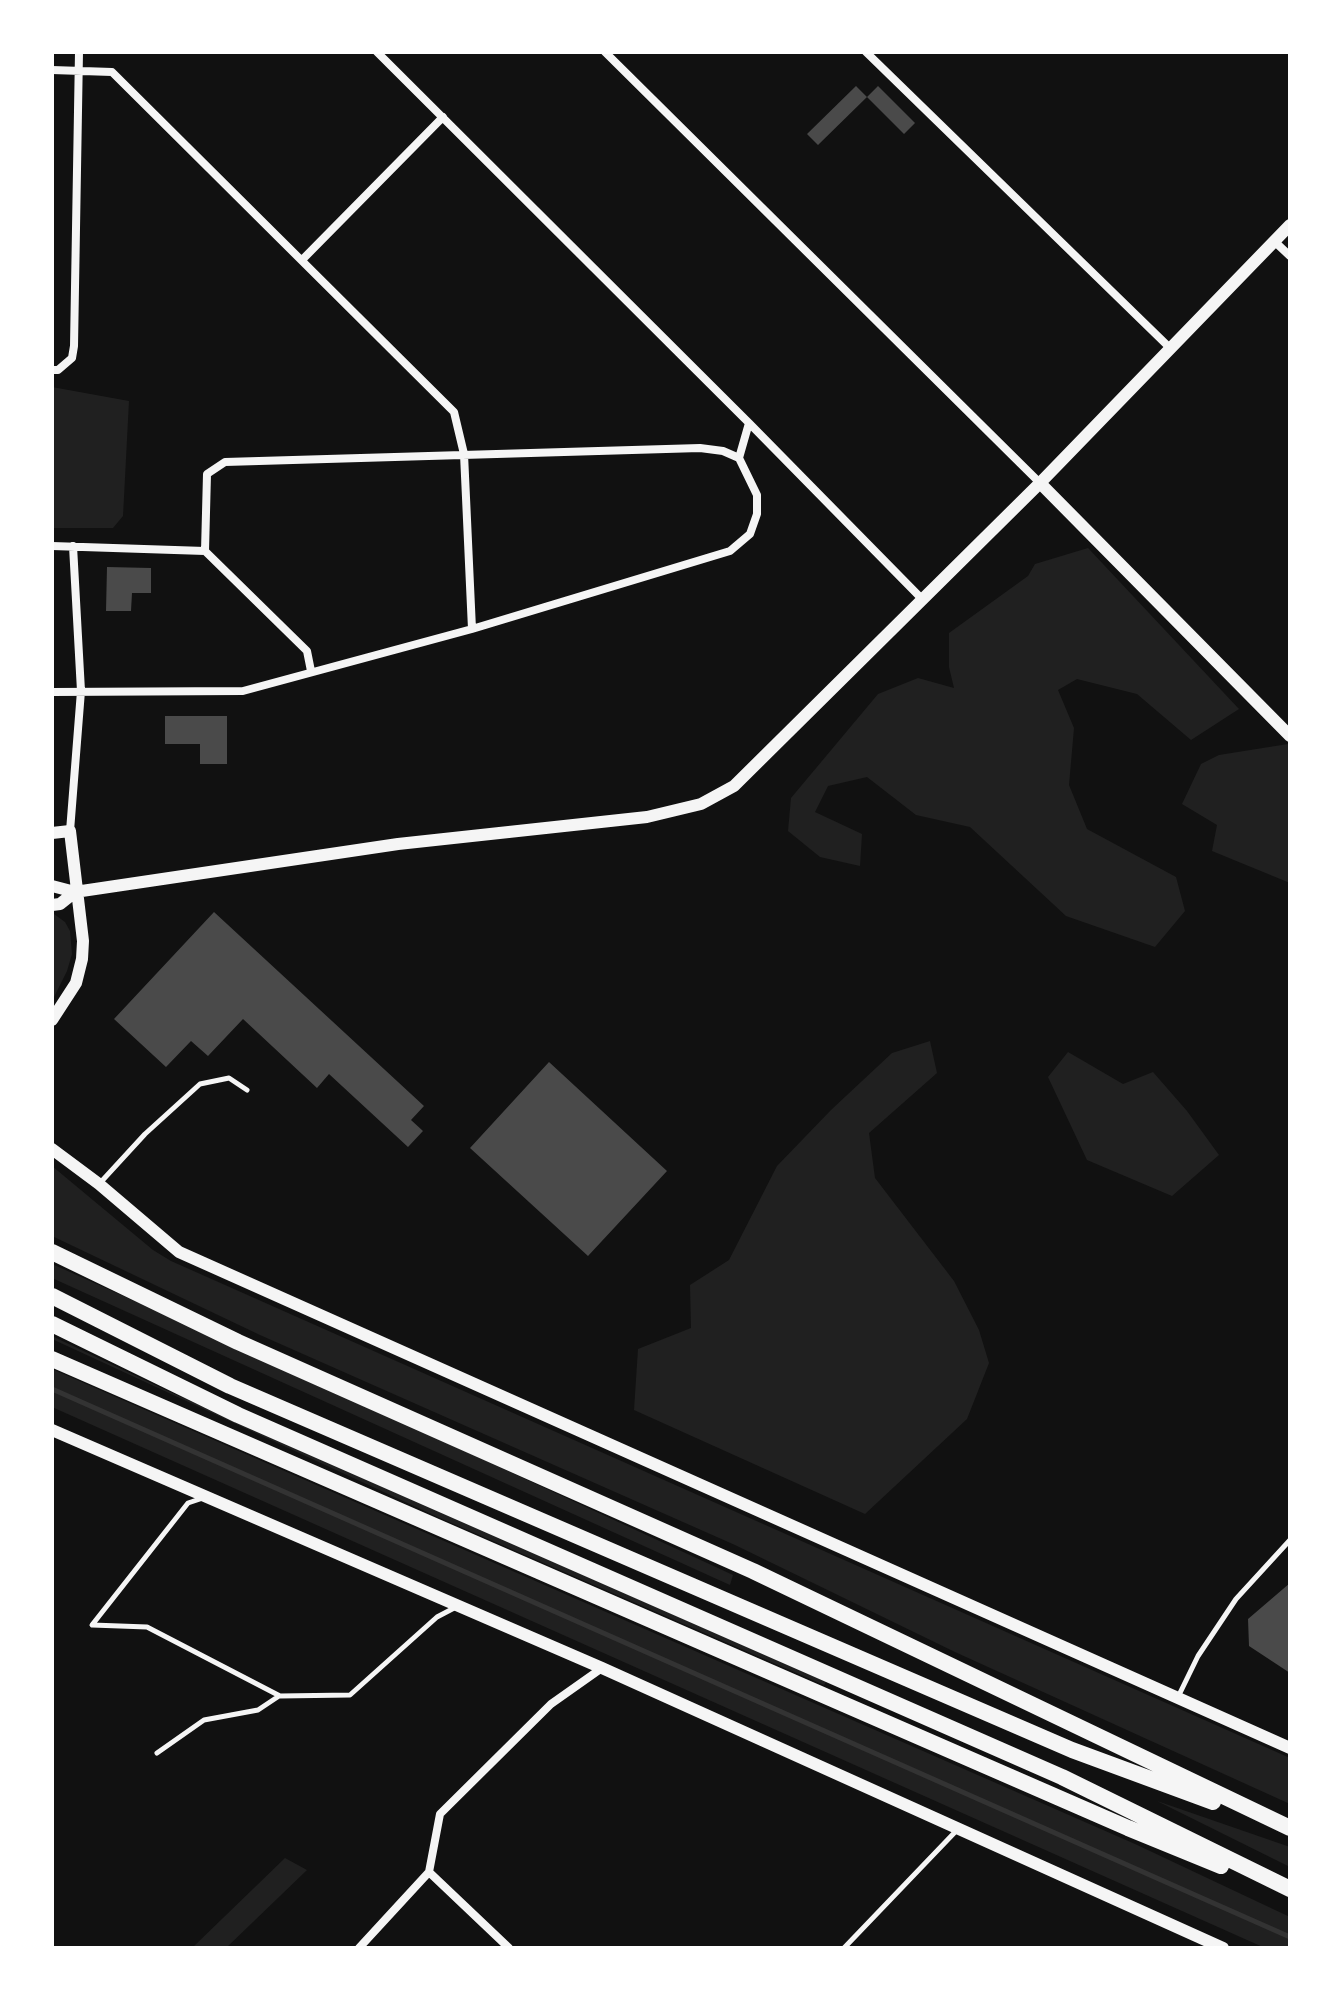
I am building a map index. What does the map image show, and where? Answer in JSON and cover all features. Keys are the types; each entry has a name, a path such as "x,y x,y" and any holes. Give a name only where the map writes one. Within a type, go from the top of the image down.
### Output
{"highway":[{"path":"52,1252 238,1342 753,1571 1290,1830"},
{"path":"52,1296 230,1386 726,1602 1072,1750 1290,1830"},
{"path":"52,1324 238,1415 1062,1777 1290,1891"},
{"path":"52,1359 1128,1828 1290,1891"}],"street":[{"path":"52,370 58,370 72,358 74,346 79,52"},
{"path":"377,52 922,599"},
{"path":"605,52 1290,736"},
{"path":"866,52 1170,348"},
{"path":"52,70 112,72 454,412 464,454 472,629"},
{"path":"302,260 443,117"},
{"path":"52,886 75,892 398,844 647,817 701,804 734,786 1040,483 1290,225"},
{"path":"1274,241 1290,256"},
{"path":"739,458 749,423"},
{"path":"52,692 243,691 472,629 730,551 750,534 757,514 757,495 739,458 723,451 700,448 225,462 207,474 205,551"},
{"path":"52,546 205,551 307,651 311,671"},
{"path":"52,1020 76,983 83,941 70,831 81,691 73,546"},
{"path":"52,833 70,831"},
{"path":"52,905 60,904 75,892"},
{"path":"52,1149 99,1184 179,1252 1290,1748"},
{"path":"52,1430 602,1668 1223,1948"},
{"path":"359,1948 429,1872 440,1814 551,1704 602,1668"},
{"path":"429,1872 509,1948"}],"lane":[{"path":"99,1184 145,1134 200,1084 229,1078 247,1090"},
{"path":"207,1496 188,1503 92,1625 147,1627 280,1696 350,1695 437,1617 459,1606"},
{"path":"1177,1698 1198,1656 1236,1599 1290,1540"},
{"path":"157,1753 204,1720 258,1710 280,1696"},
{"path":"844,1948 958,1830"}],"shaded area":[{"path":"52,387 129,401 123,516 113,528 52,528"},
{"path":"1088,548 1239,709 1191,740 1137,694 1077,679 1058,690 1074,728 1069,785 1087,829 1176,877 1185,911 1155,947 1066,916 970,827 916,815 867,777 828,786 815,812 862,834 860,866 820,857 788,831 791,798 878,694 918,678 954,688 949,667 949,633 1028,576 1035,564"},
{"path":"1288,744 1290,883 1212,851 1217,825 1182,804 1201,764 1219,755"},
{"path":"54,914 65,922 70,931 72,954 52,1001"},
{"path":"930,1041 937,1073 869,1133 875,1178 954,1281 979,1330 989,1363 967,1419 865,1514 634,1410 638,1349 691,1328 690,1285 729,1260 777,1166 892,1053"},
{"path":"1068,1052 1123,1084 1153,1072 1219,1155 1172,1196 1087,1160 1048,1077"},
{"path":"52,1166 153,1250 171,1261 1290,1758 1290,1804 955,1652 735,1545 260,1335 52,1236"},
{"path":"52,1264 733,1575 730,1585 52,1278"},
{"path":"52,1336 168,1391 826,1682 824,1685 440,1518 52,1339"},
{"path":"52,1369 1135,1844 1290,1917 1290,1948 1265,1948 52,1407"},
{"path":"1157,1801 1290,1847 1290,1867"},
{"path":"285,1858 307,1870 226,1948 192,1948"}],"building":[{"path":"856,86 867,97 818,145 807,134"},
{"path":"878,86 915,123 904,134 867,97"},
{"path":"107,567 151,568 151,593 132,593 131,611 106,611"},
{"path":"165,716 227,716 227,764 200,764 200,744 165,744"},
{"path":"214,912 424,1106 411,1120 423,1131 408,1147 329,1074 317,1088 243,1019 208,1056 191,1041 166,1067 114,1019"},
{"path":"549,1062 667,1171 588,1256 470,1148"},
{"path":"1290,1583 1290,1673 1249,1646 1248,1619"}],"waterway":[{"path":"52,1389 1290,1937"}]}
